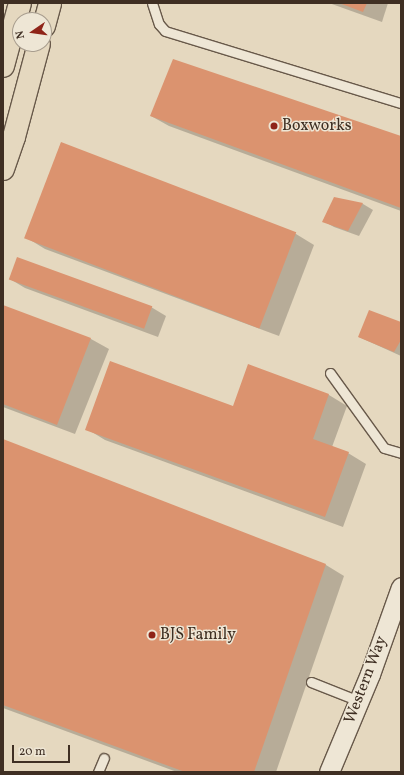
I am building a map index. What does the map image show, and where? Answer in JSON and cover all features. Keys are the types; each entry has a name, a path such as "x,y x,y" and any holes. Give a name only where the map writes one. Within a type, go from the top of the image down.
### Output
{"highway":[{"path":"3,66 20,3"},
{"path":"3,169 14,137 37,52"}],"street":[{"name":"Western Way","path":"329,772 359,701 401,587"}],"lane":[{"path":"152,3 159,24 165,31 401,103"},
{"path":"330,373 384,448 401,453"},
{"path":"310,682 359,701"},
{"path":"98,772 104,758"}],"building":[{"path":"339,3 367,3 363,12"},
{"name":"Boxworks","path":"173,59 401,136 401,208 150,116"},
{"path":"61,142 296,232 259,328 24,238"},
{"path":"334,197 363,203 348,231 322,222"},
{"path":"17,257 152,306 144,329 9,280"},
{"path":"3,305 91,338 57,425 3,404"},
{"path":"369,310 401,322 401,340 394,352 358,337"},
{"path":"110,361 233,406 248,364 329,394 313,439 349,452 325,517 85,430"},
{"name":"BJS Family","path":"3,439 326,564 254,772 185,772 3,705"}],"place":[{"name":"Boxworks","path":"274,126"},
{"name":"BJS Family","path":"152,635"}]}
